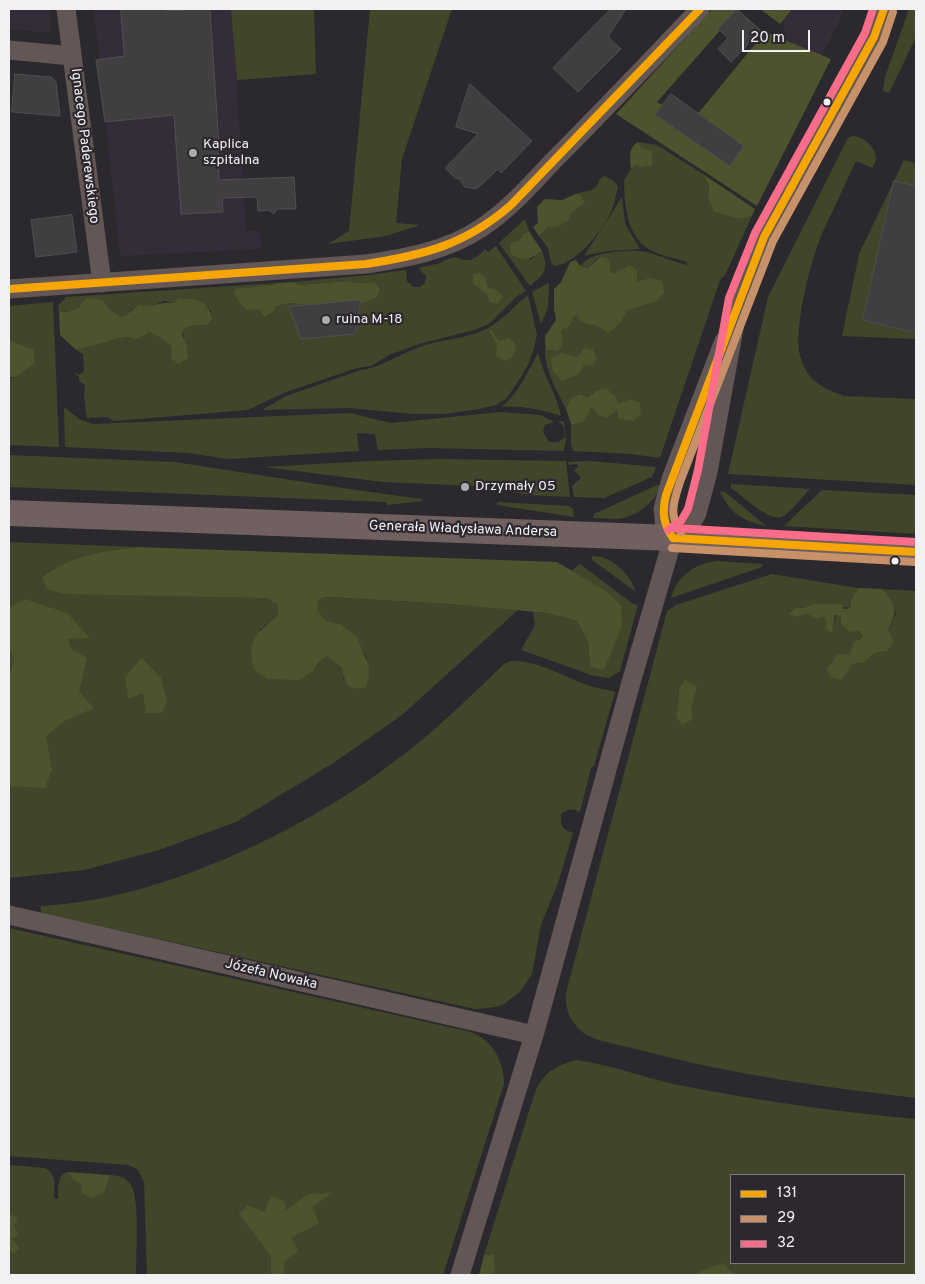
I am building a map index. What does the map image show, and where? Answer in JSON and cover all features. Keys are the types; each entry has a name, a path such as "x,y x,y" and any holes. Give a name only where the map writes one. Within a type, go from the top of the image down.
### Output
{"main road":[{"name":"Generała Władysława Andersa","path":"9,513 674,538 916,552"}],"street":[{"name":"Ignacego Paderewskiego","path":"66,9 102,282"},
{"path":"9,289 366,264 411,256 458,241 482,228 505,210 700,9"},
{"path":"674,538 664,527 663,509 671,479 764,237 874,37 884,9"},
{"path":"9,50 72,56"},
{"path":"460,1275 534,1035 630,686 674,538 689,528 697,513 708,472 740,301"},
{"name":"Józefa Nowaka","path":"9,915 534,1035"}],"shaded area":[{"path":"9,9 49,9 52,33 9,29"},
{"path":"94,9 232,9 246,231 260,231 261,249 120,256"},
{"path":"782,9 845,9 819,61 785,44"}],"green space":[{"path":"231,9 314,9 316,74 237,80"},
{"path":"370,9 452,9 402,159 396,223 420,225 386,236 328,244 349,231"},
{"path":"712,9 739,9 657,102 691,122 765,32 831,59 757,206 616,114"},
{"path":"760,9 792,9 780,24"},
{"path":"909,9 916,9 916,37 889,93 883,91 885,77"},
{"path":"857,136 868,143 875,153 876,160 872,168 856,161 820,238 807,280 801,314 798,344 800,356 808,374 816,382 824,388 844,396 916,399 916,485 728,474 768,297 848,138"},
{"path":"638,142 657,145 703,174 709,187 708,198 738,219 752,216 725,275 720,280 660,458 631,454 573,451 571,424 582,421 592,406 618,405 596,391 588,397 579,394 571,398 566,409 551,377 545,351 545,342 546,350 557,351 561,331 571,325 573,318 577,315 581,323 598,326 621,322 628,310 641,305 637,282 629,265 613,274 599,257 588,268 580,266 589,259 611,252 641,251 687,265 687,262 650,250 642,244 636,237 628,219 624,180 631,169 637,164 642,148"},
{"path":"638,142 642,148 652,151 652,165 640,167 637,164 631,169 631,150"},
{"path":"904,160 916,163 916,186 894,181 863,320 915,333 916,329 916,339 842,336 859,254"},
{"path":"703,174 755,209 752,216 738,219 714,211 708,198 709,187"},
{"path":"604,176 614,181 618,186 614,204 603,226 580,253 563,264 554,266 551,262 548,248 539,236 548,227 557,227 586,202 578,193 594,188"},
{"path":"578,193 586,202 570,214 569,220 557,227 548,227 539,236 533,227 538,223 537,207 545,199 562,200"},
{"path":"622,197 625,224 640,249 607,251 584,256"},
{"path":"525,219 529,231 523,234 519,241 530,260 542,251 545,263 544,271 530,286 499,243"},
{"path":"529,231 542,251 526,259 511,254 510,243 519,241 523,234"},
{"path":"496,246 526,291 516,297 489,324 474,330 419,344 389,355 371,366 357,368 286,392 248,410 114,421 107,417 87,418 84,395 85,385 79,381 79,377 75,374 79,375 84,371 83,354 76,350 114,339 129,337 136,340 150,332 162,338 184,339 182,330 190,326 206,325 211,311 200,302 178,298 174,303 164,301 150,307 133,309 122,317 109,309 104,301 85,299 74,310 59,312 58,305 65,297 277,283 275,285 276,306 292,303 315,306 374,282 358,283 346,281 300,285 293,282 406,270 407,281 413,287 420,287 425,283 426,276 418,268 455,257 471,260 485,249 488,252"},
{"path":"600,257 607,258 613,274 629,265 637,270 637,282 650,278 662,281 664,293 656,301 628,310 621,322 608,333 598,326 581,323 577,315 573,318 571,325 561,331 563,345 557,351 546,350 545,336 556,320 554,289 561,282 570,262 576,260 580,266 588,268"},
{"path":"479,273 485,277 488,288 495,289 503,296 498,304 490,302 487,295 473,283 473,275"},
{"path":"346,281 358,283 374,282 380,289 377,297 366,302 315,306 292,303 276,306 265,317 258,309 247,310 238,301 234,293 236,289 275,285 277,283 293,282 300,285"},
{"path":"549,283 548,308 541,324 532,292"},
{"path":"528,295 537,335 534,348 529,363 521,377 506,399 496,405 444,414 413,414 349,408 262,410 286,396 377,366 422,346 462,337 486,329"},
{"path":"95,298 104,301 109,309 122,317 139,305 149,306 174,303 178,298 190,299 204,304 208,308 212,319 206,325 190,326 183,330 182,335 187,347 188,358 178,364 171,358 172,347 150,332 136,340 129,337 114,339 76,350 60,335 59,312 74,310 85,299"},
{"path":"53,302 59,447 9,445 9,378 15,377 33,349 9,340 9,306"},
{"path":"491,329 499,341 509,338 516,345 513,356 505,361 496,356 497,344 489,332"},
{"path":"9,340 33,349 35,363 15,377 9,377"},
{"path":"585,348 593,350 597,359 592,366 584,365 579,374 562,381 553,371 551,359 561,353 577,357"},
{"path":"538,353 561,416 531,408 501,407 518,389"},
{"path":"606,388 616,397 618,404 631,399 640,403 641,413 634,421 619,419 617,410 606,418 597,414 592,406 583,421 571,424 566,409 571,398 579,394 588,397 596,391"},
{"path":"64,407 79,419 93,424 349,413 391,423 501,412 540,415 554,422 545,425 543,432 549,442 558,442 565,437 564,427 558,420 564,422 566,439 564,451 428,448 378,450 375,434 357,433 359,451 228,459 188,453 65,447"},
{"path":"9,455 175,462 422,499 422,501 387,505 386,502 9,487"},
{"path":"438,459 566,461 570,497 529,495 476,486 383,482 264,467 370,461"},
{"path":"590,461 656,467 652,477 604,498 574,497 572,486 580,479 580,476 574,471 578,467 577,464 569,465 568,462"},
{"path":"731,484 810,489 785,515 776,517 770,516 756,507 731,488"},
{"path":"657,485 662,486 659,492 650,503 638,512 618,519 593,518 594,514"},
{"path":"822,490 916,495 916,534 784,526"},
{"path":"720,491 725,492 766,526 751,522 738,515 727,505"},
{"path":"497,502 569,506 573,509 574,517 497,505"},
{"path":"9,542 137,547 115,550 68,562 264,598 278,605 278,614 260,630 313,671 318,663 327,656 342,668 344,681 367,659 359,645 340,624 327,621 317,610 319,599 327,597 518,610 402,715 335,762 236,822 159,850 84,870 9,878"},
{"path":"137,547 557,562 606,591 621,606 622,626 605,667 601,669 590,667 588,642 577,621 547,613 449,604 327,597 319,599 317,610 327,621 340,624 357,637 369,667 366,687 355,688 348,685 342,668 327,656 318,663 313,671 299,680 267,679 253,668 252,657 253,642 256,637 278,614 278,605 265,598 66,594 47,589 42,578 63,564 87,556"},
{"path":"592,556 613,562 625,572 636,592 592,560"},
{"path":"718,561 763,564 762,567 671,598 678,583 688,572 702,564"},
{"path":"580,564 633,604 638,605 620,671 609,678 594,676 521,650 535,625 533,612 547,613 577,621 588,642 590,666 606,591 571,571"},
{"path":"772,574 858,588 851,600 851,608 813,604 803,608 795,608 795,617 808,614 824,616 832,632 836,615 852,624 863,638 852,664 863,663 875,653 887,651 888,630 896,613 893,603 882,589 916,591 916,1098 740,1073 610,1043 596,1039 580,1030 572,1020 567,1008 567,989 667,611 676,605"},
{"path":"858,588 882,589 891,600 895,612 888,630 894,641 887,651 875,653 863,663 852,664 842,680 830,677 827,669 838,654 849,655 854,642 863,638 859,631 849,632 841,623 841,616 835,615 832,633 825,628 827,622 824,617 815,619 808,614 795,617 789,614 795,608 803,608 813,604 841,604 844,609 851,608 851,600"},
{"path":"25,599 67,613 90,638 68,639 71,649 87,658 79,692 94,708 66,720 46,736 52,769 45,788 9,786 9,678 14,659 9,650 9,608"},
{"path":"142,658 161,678 167,702 162,713 146,713 143,693 128,699 125,677"},
{"path":"511,661 539,665 588,685 615,692 594,766 591,768 580,812 570,810 561,814 563,826 566,830 573,833 558,883 541,925 532,974 520,992 504,1004 496,1007 475,1009 41,913 41,906 86,901 132,891 179,877 225,859 314,815 354,790 406,753 504,664"},
{"path":"685,680 697,687 691,708 693,719 682,725 676,716 679,689"},
{"path":"9,928 471,1032 485,1040 496,1053 502,1068 504,1084 443,1275 147,1275 144,1182 138,1170 129,1165 9,1156"},
{"path":"576,1060 590,1062 683,1086 829,1109 916,1119 916,1275 493,1275 495,1268 494,1254 484,1255 536,1089 548,1073 557,1067"},
{"path":"9,1165 45,1168 54,1177 54,1198 58,1199 58,1187 61,1176 67,1172 80,1182 105,1191 110,1175 119,1176 127,1180 134,1192 136,1202 136,1275 9,1275 9,1250 13,1254 13,1235 18,1218 9,1213"},
{"path":"67,1172 110,1175 105,1191 92,1198 82,1193 81,1184 74,1180"},
{"path":"332,1193 312,1207 319,1223 291,1238 298,1251 284,1261 284,1275 271,1275 271,1256 239,1214 248,1205 264,1212 271,1196 284,1201 286,1210 309,1194"},
{"path":"9,1213 18,1218 14,1227 19,1234 12,1239 20,1249 13,1254 9,1250"},
{"path":"494,1254 495,1268 493,1275 479,1275 484,1255"},
{"path":"722,1263 735,1274 696,1275 697,1273"}],"building":[{"path":"121,9 165,9 165,11 210,9 219,147 219,180 294,177 296,209 277,209 274,214 269,210 258,211 257,197 222,198 223,212 181,214 174,115 105,122 96,60 124,56"},
{"path":"611,9 626,9 608,37 621,49 578,92 553,68"},
{"path":"737,9 761,31 731,62 718,49 728,38 718,29"},
{"path":"15,74 51,77 56,82 60,116 12,112"},
{"path":"470,84 532,141 501,173 498,169 475,189 465,187 459,179 455,178 445,168 478,134 456,127"},
{"path":"671,94 744,146 730,166 655,115"},
{"path":"894,181 916,186 916,333 863,320"},
{"path":"72,215 77,252 36,257 31,220"},
{"name":"ruina M-18","path":"361,300 355,334 301,339 289,307"}],"transit line":[{"name":"131","path":"9,289 366,264 407,257 443,246 477,230 511,205 700,9"},
{"name":"32","path":"668,530 681,521 688,509 698,470 729,298 755,233 865,33 873,9"},
{"name":"131","path":"673,538 664,518 666,495 764,237 874,37 884,9"},
{"name":"29","path":"681,532 673,514 674,502 680,482 773,241 883,42 893,12"},
{"name":"32","path":"674,528 916,542"},
{"name":"131","path":"673,538 916,552"},
{"name":"29","path":"672,548 915,562"}],"place":[{"name":"Kaplica szpitalna","path":"193,153"},
{"name":"ruina M-18","path":"326,320"},
{"name":"Drzymały 05","path":"465,487"}]}
